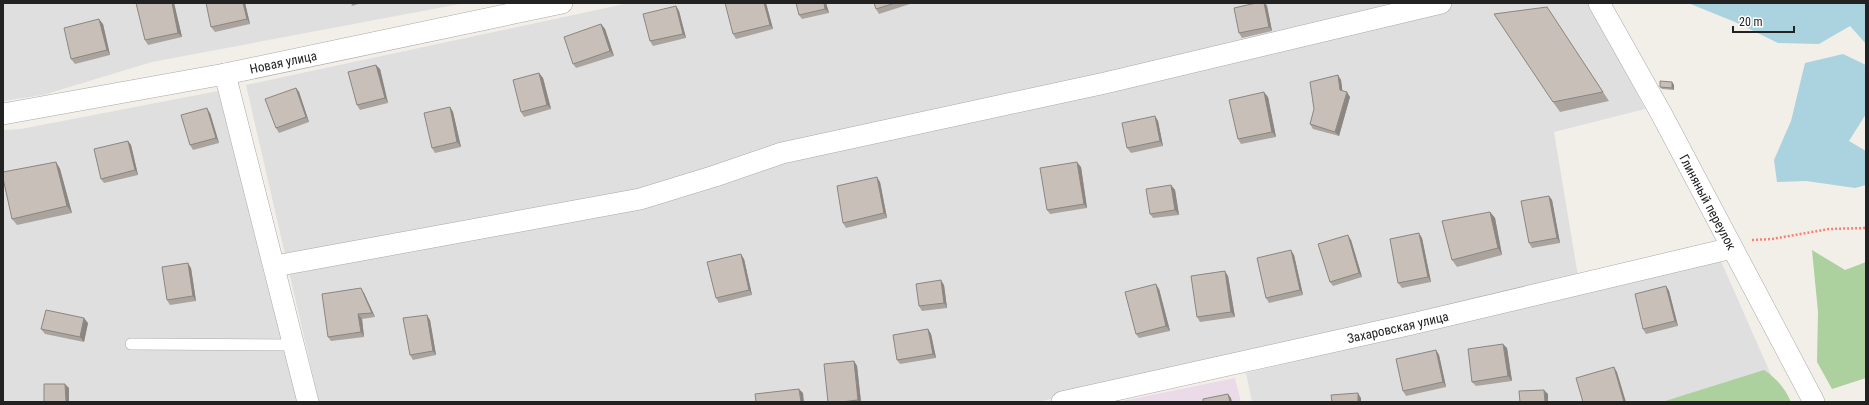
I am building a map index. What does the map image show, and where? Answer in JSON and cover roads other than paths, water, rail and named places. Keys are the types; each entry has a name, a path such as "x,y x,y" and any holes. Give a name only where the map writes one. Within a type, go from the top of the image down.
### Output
{"street":[{"name":"Новая улица","path":"3,114 225,74 562,3"},
{"path":"275,266 640,199 715,176 782,153 1105,83 1441,3"},
{"name":"Глиняный переулок","path":"1599,3 1662,115 1814,402"},
{"path":"225,74 275,266 308,402"},
{"name":"Захаровская улица","path":"1062,402 1404,326 1728,240"}],"lane":[{"path":"131,344 294,345"}],"water":[{"path":"1688,3 1866,3 1866,44 1850,26 1819,44 1778,43 1735,22"},
{"path":"1843,54 1866,65 1866,114 1849,141 1866,151 1866,185 1855,188 1806,181 1777,182 1774,160 1791,121 1805,63"}]}
